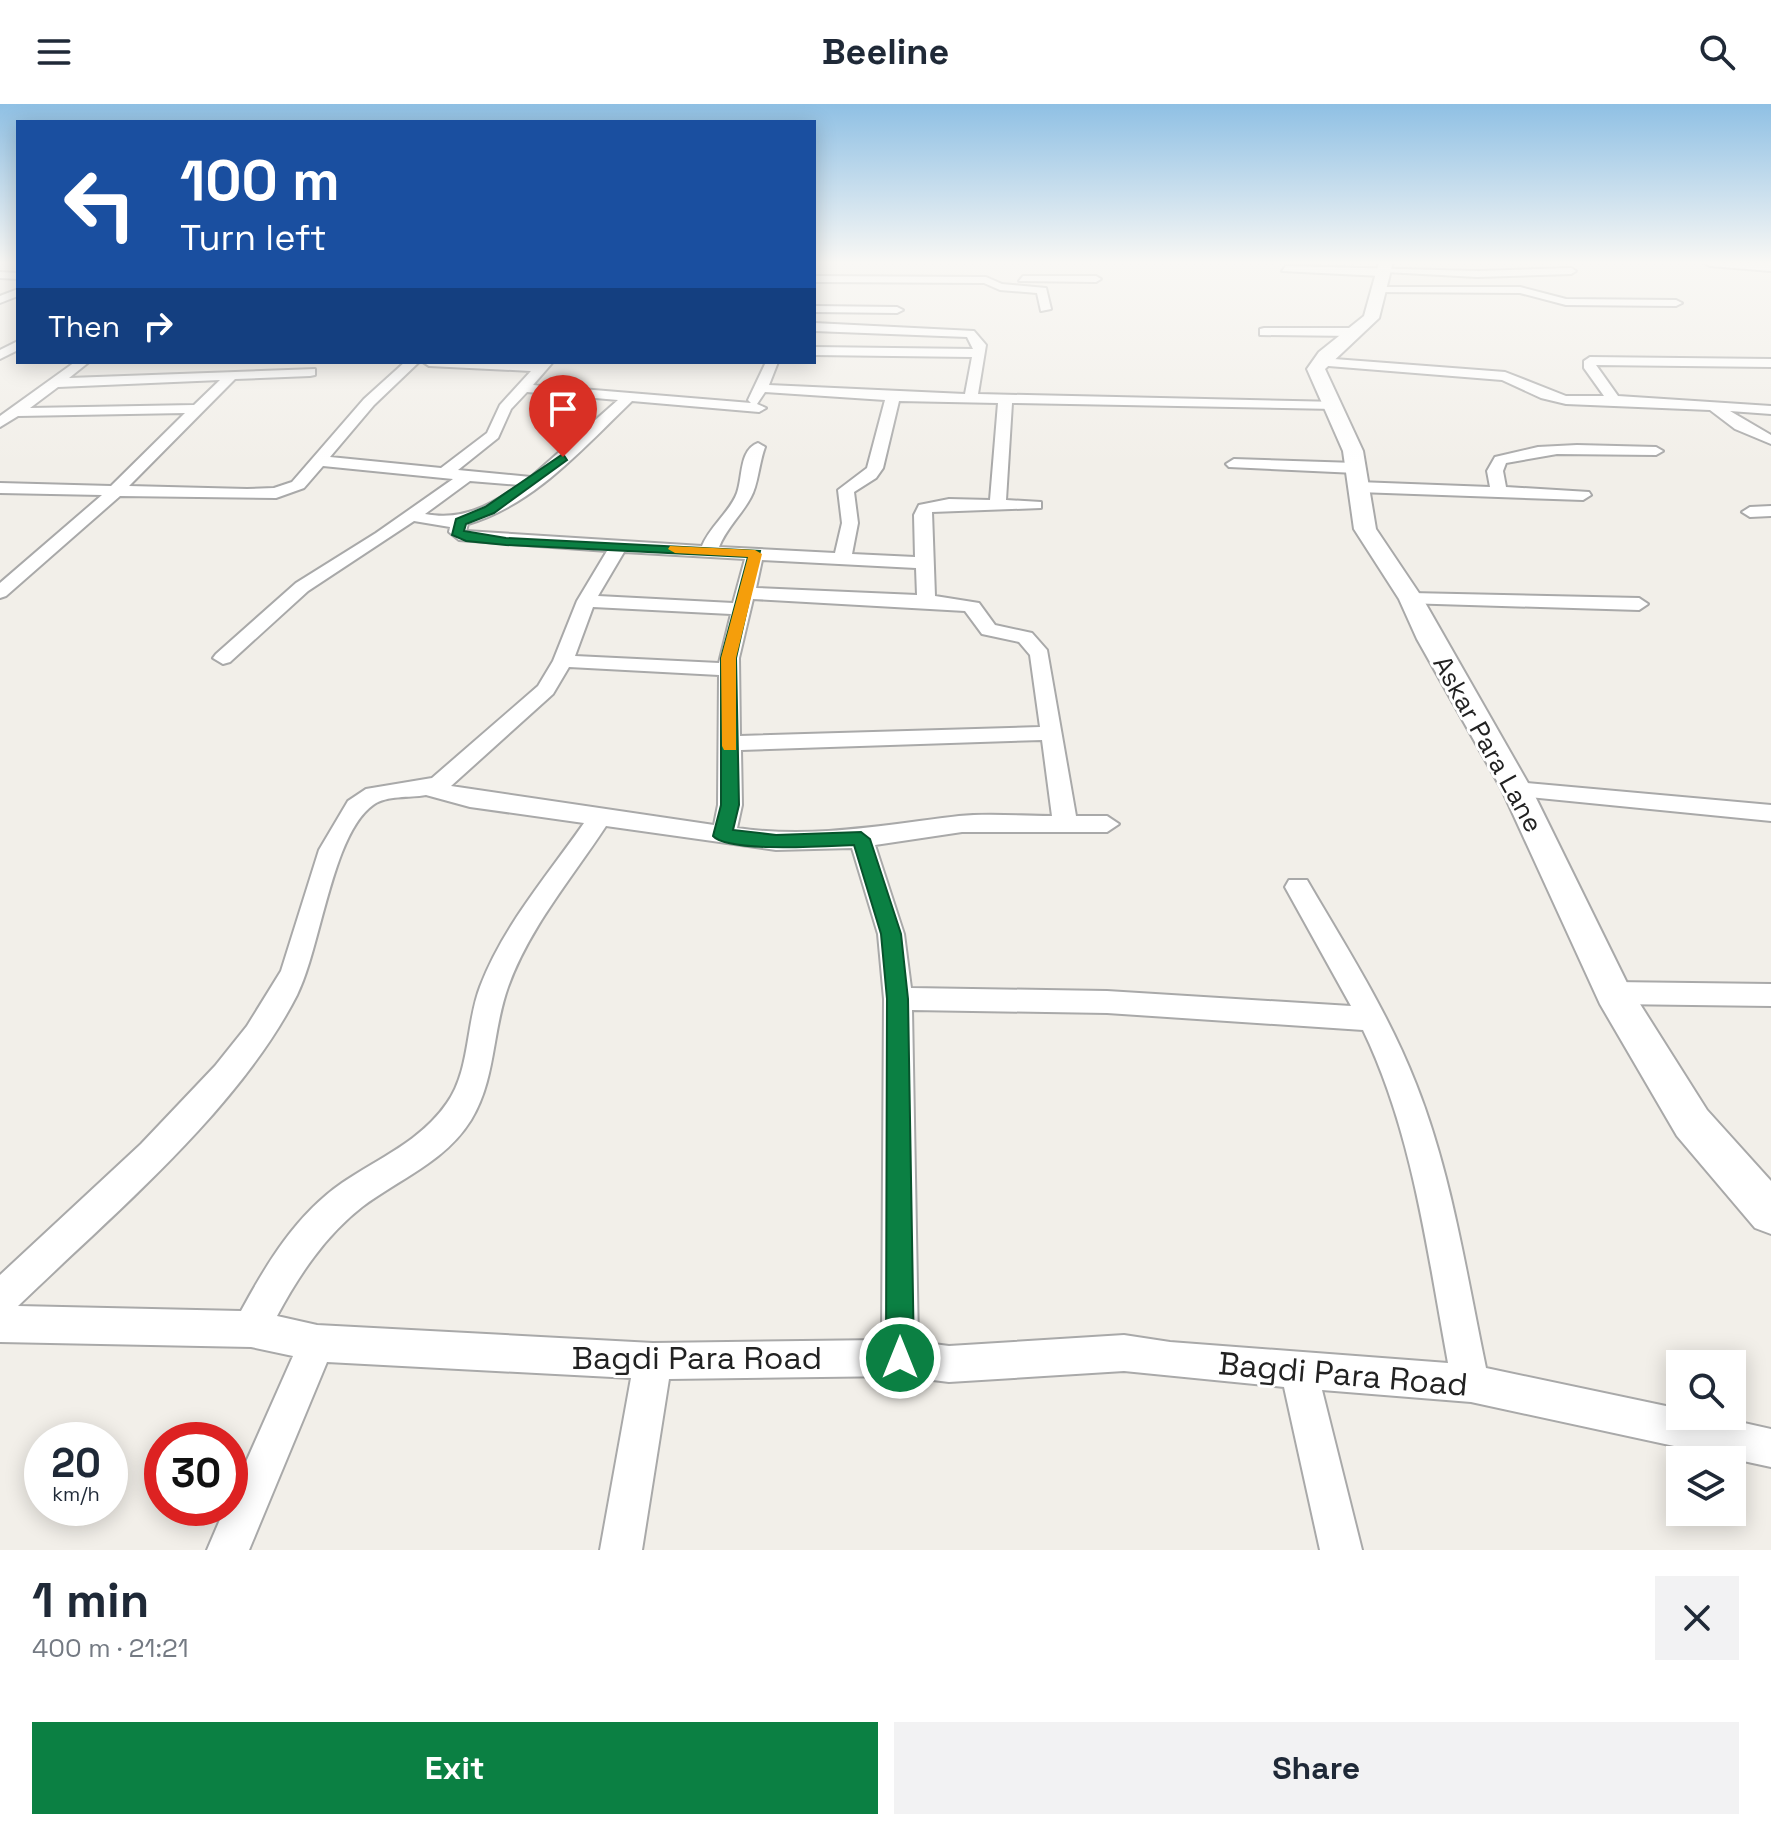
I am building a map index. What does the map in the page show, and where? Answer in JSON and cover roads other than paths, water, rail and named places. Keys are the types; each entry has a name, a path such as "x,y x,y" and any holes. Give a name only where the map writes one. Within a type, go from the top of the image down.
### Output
{"street":[{"path":"879,329 970,334 980,345 971,397"},
{"path":"1321,362 1358,329"},
{"path":"1264,332 1355,332"},
{"path":"816,351 979,353"},
{"path":"847,365 853,351"},
{"path":"1614,400 1590,368 1590,361 1771,363"},
{"path":"1321,362 1497,375 1555,398 1771,410"},
{"name":"Askar Para Lane","path":"1321,362 1316,369 1335,405 1353,451 1365,529 1411,599 1517,790 1613,993 1692,1123 1771,1213"},
{"path":"0,423 80,364"},
{"path":"149,379 165,364"},
{"path":"3,490 276,493 298,485 376,395 411,364"},
{"path":"506,364 544,365"},
{"path":"524,388 756,408 760,388 771,364"},
{"path":"445,473 493,435 501,413 544,365"},
{"path":"54,383 215,376 230,368 310,372"},
{"path":"0,592 65,539 199,409 230,368"},
{"path":"760,388 839,386 893,397 1335,405"},
{"path":"842,559 850,523 846,490 871,475 875,468 893,397"},
{"path":"412,516 461,521 490,510 532,482 628,398"},
{"path":"998,504 1005,398"},
{"path":"1714,406 1740,426 1771,440"},
{"path":"15,412 199,409"},
{"path":"709,551 717,530 748,489 749,467 758,447"},
{"path":"1499,491 1495,471 1500,460 1517,455 1559,450 1656,451"},
{"path":"320,461 532,482"},
{"path":"1234,464 1499,491 1583,495"},
{"path":"223,658 302,587 412,516 468,475"},
{"path":"926,601 922,515 925,508 949,504 1035,505"},
{"path":"1750,512 1771,511"},
{"path":"461,521 457,532 466,538 925,563"},
{"path":"0,1299 162,1140 259,1032 286,990 324,872 354,809 374,793 429,788 440,783 532,704 546,690 563,661 586,601 619,546"},
{"path":"723,836 730,805 728,669 755,554"},
{"path":"1411,599 1639,604"},
{"path":"586,601 926,601 972,607 989,630 1025,637 1036,645 1040,654 1065,823"},
{"path":"563,661 728,669"},
{"path":"730,743 1051,733"},
{"path":"429,788 470,799 776,842 861,839 962,824 1107,824"},
{"path":"1517,790 1771,813"},
{"path":"251,1329 274,1284 307,1238 339,1205 432,1143 460,1111 475,1080 493,988 511,953 600,817"},
{"path":"861,839 891,934 898,999 900,1358"},
{"path":"1298,887 1372,1019 1401,1086 1422,1149 1471,1383"},
{"path":"1613,993 1771,995"},
{"path":"898,999 1107,1002 1372,1019"},
{"name":"Bagdi Para Road","path":"0,1324 251,1329 317,1343 653,1361 900,1358 949,1364 1124,1353 1170,1360 1471,1383 1771,1448"},
{"path":"228,1550 317,1343"},
{"path":"621,1550 653,1361"},
{"path":"1298,1369 1341,1550"}]}
